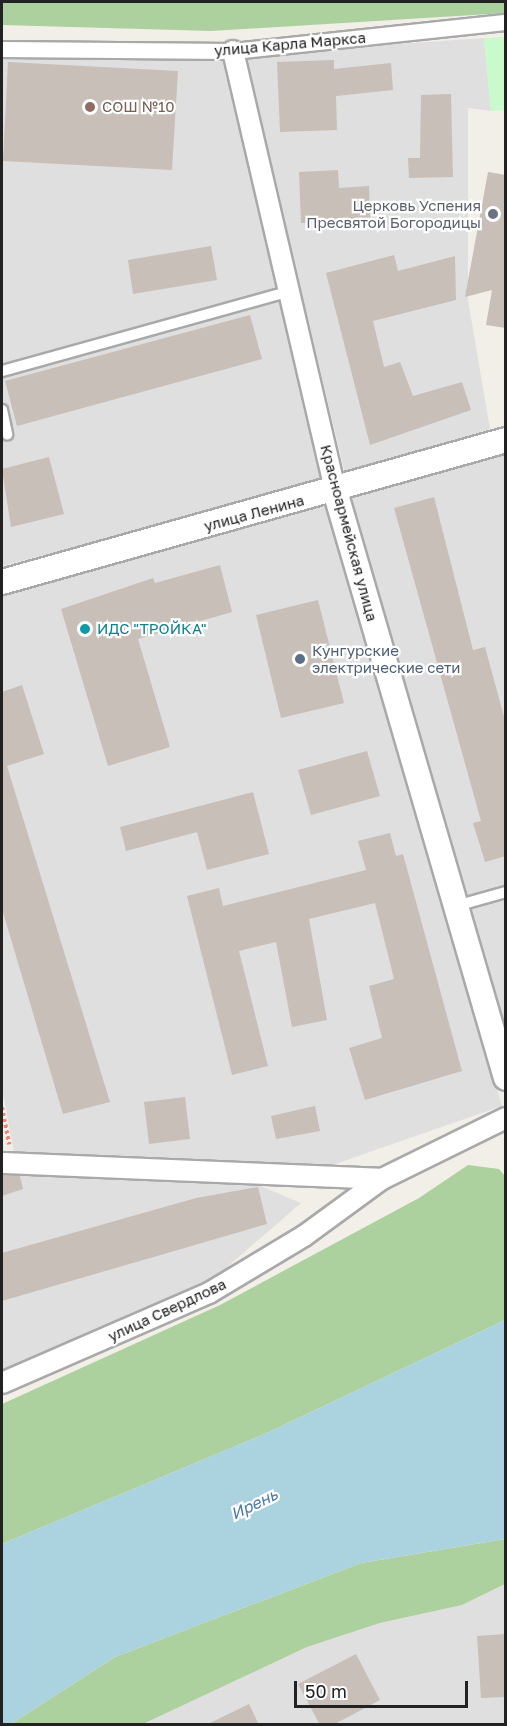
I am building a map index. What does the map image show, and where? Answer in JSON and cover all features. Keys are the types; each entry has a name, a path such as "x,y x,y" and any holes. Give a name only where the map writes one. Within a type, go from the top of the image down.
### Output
{"street":[{"name":"улица Карла Маркса","path":"2,50 233,51 506,22"},
{"name":"Красноармейская улица","path":"233,51 291,291 335,491 506,1078"},
{"name":"улица Ленина","path":"2,582 335,491 506,440"},
{"name":"улица Свердлова","path":"2,1383 209,1293 304,1236 382,1179 506,1118"},
{"name":"улица Свердлова","path":"6,1161 382,1179"}],"lane":[{"path":"2,371 291,291"},
{"path":"2,410 7,434"},
{"path":"455,906 506,891"}],"path":[{"path":"2,1107 6,1161"}],"shaded area":[{"path":"484,38 491,111 468,108 468,300 490,429 345,473 244,55"},
{"path":"2,55 226,57 327,481 2,566"},
{"path":"505,447 505,1030 346,495"},
{"path":"330,499 502,1106 318,1170 14,1152 2,1088 2,595"},
{"path":"2,1168 244,1179 301,1203 204,1287 2,1372"},
{"path":"505,1584 505,1724 143,1724 307,1647 380,1623 462,1605"}],"green space":[{"path":"2,2 505,2 506,13 211,31 2,25"},
{"path":"505,37 505,110 491,111 484,38"},
{"path":"468,1165 499,1169 505,1176 505,1320 267,1433 2,1544 2,1404 220,1305 419,1198"},
{"path":"505,1539 505,1584 462,1605 380,1623 307,1647 143,1724 11,1724 115,1657 361,1563"}],"water":[{"name":"Ирень","path":"505,1320 505,1539 361,1563 115,1657 11,1724 2,1724 2,1544 267,1433"}],"building":[{"path":"334,60 334,69 391,63 393,90 336,96 337,130 280,132 277,62"},
{"path":"8,62 178,71 172,170 3,161"},
{"path":"451,94 453,177 409,178 408,158 420,158 421,95"},
{"path":"338,170 339,188 369,186 370,221 301,223 299,172"},
{"name":"Церковь Успения Пресвятой Богородицы","path":"488,172 506,175 506,328 486,325 492,290 465,297"},
{"path":"211,246 217,280 133,294 128,260"},
{"path":"394,255 398,271 455,256 456,300 373,321 384,367 400,362 413,396 462,382 471,410 370,445 326,273"},
{"path":"250,315 262,359 17,426 5,381"},
{"path":"49,457 64,514 11,527 2,469"},
{"path":"434,497 473,650 485,647 506,724 506,856 485,862 473,823 481,821 394,508"},
{"path":"220,565 232,612 138,639 170,747 108,766 61,609 153,578 155,583"},
{"name":"Кунгурские электрические сети","path":"318,600 344,703 281,718 256,615"},
{"path":"22,685 44,754 7,766 110,1102 63,1114 2,909 2,692"},
{"path":"367,751 380,796 311,815 298,770"},
{"path":"253,792 269,854 207,870 197,832 126,851 120,827"},
{"path":"390,833 396,856 403,854 462,1071 365,1100 349,1048 382,1038 369,986 394,979 375,903 309,919 327,1020 292,1027 276,942 239,951 268,1066 232,1075 187,896 219,888 223,906 366,870 358,841"},
{"path":"185,1097 190,1139 149,1144 144,1102"},
{"path":"315,1106 320,1131 276,1139 271,1116"},
{"path":"3,1175 20,1176 23,1189 2,1196"},
{"path":"258,1187 267,1224 2,1301 2,1253 196,1198"},
{"path":"506,1634 506,1697 481,1698 477,1636"},
{"path":"356,1654 380,1700 333,1725 320,1725 298,1684"},
{"path":"249,1704 259,1725 206,1725"}],"place":[{"name":"СОШ №10","path":"90,107"},
{"name":"Церковь Успения Пресвятой Богородицы","path":"493,214"},
{"name":"ИДС \"ТРОЙКА\"","path":"85,629"},
{"name":"Кунгурские электрические сети","path":"300,659"}]}
